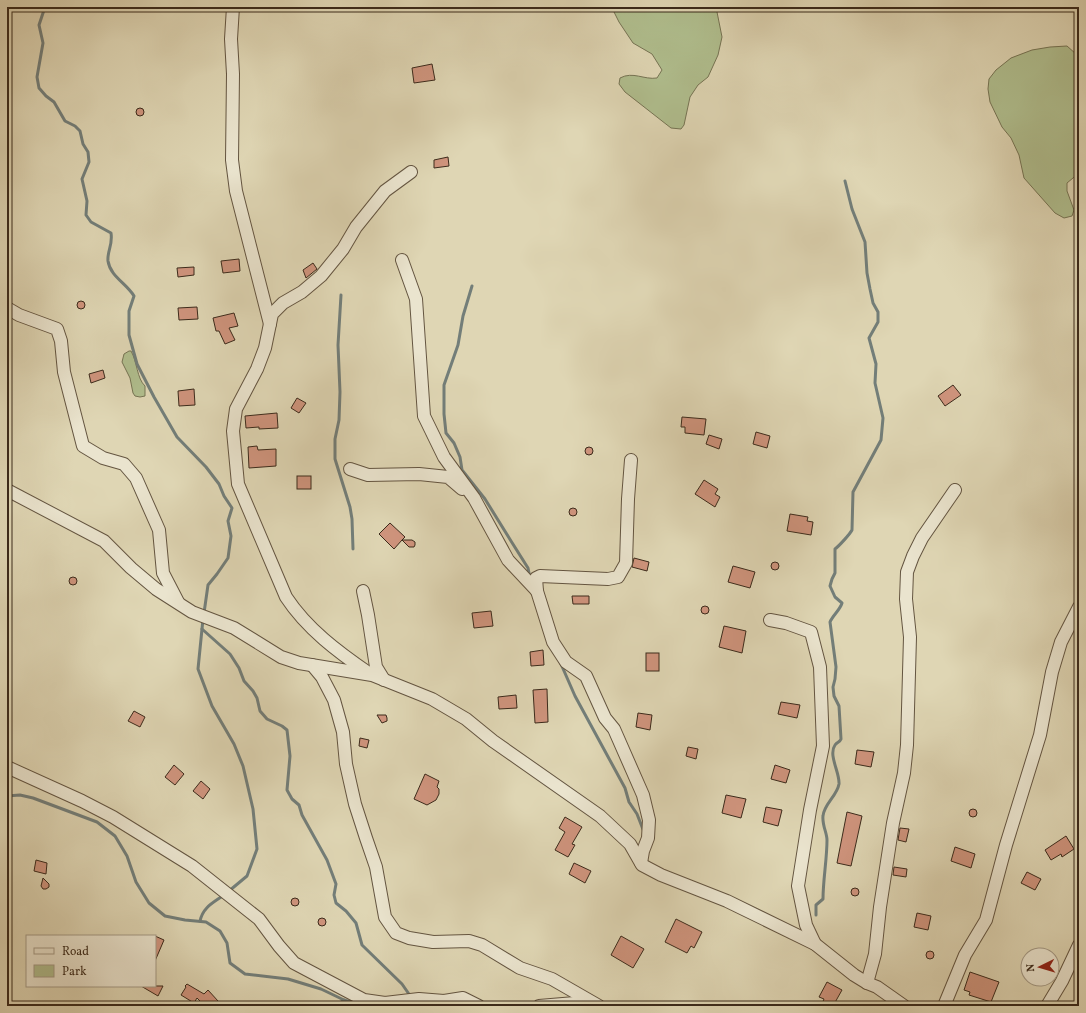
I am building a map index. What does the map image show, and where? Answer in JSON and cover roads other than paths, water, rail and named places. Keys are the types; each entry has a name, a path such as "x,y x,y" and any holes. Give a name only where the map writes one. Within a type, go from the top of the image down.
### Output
{"street":[{"path":"233,7 231,39 233,74 232,160 236,191 270,324"},
{"path":"411,172 385,191 356,227 343,249 321,276 302,292 283,303 272,314 265,348 257,369 236,409 233,431 238,484 286,597 295,611 340,653 372,675 432,699 466,719 493,741 600,816 630,844 641,863 661,875 727,901 815,944 854,975 877,987 904,1006"},
{"path":"402,260 416,299 424,416 444,457 474,498 508,560 537,591"},
{"path":"7,308 19,315 57,329 61,341 64,372 83,446 103,458 124,464 136,478 159,530 163,573 178,603"},
{"path":"631,460 626,562 618,577 608,579 540,576 536,578 537,591 552,642 566,662 586,676 605,718 614,729 643,795 649,820 648,838 643,851 641,863"},
{"path":"350,469 368,475 419,474 448,477 474,498"},
{"path":"7,490 104,541 131,568 156,589 192,612 234,628 281,657 312,666 372,675"},
{"path":"867,983 875,954 880,907 893,824 904,773 907,745 910,637 906,599 907,572 922,538 955,490"},
{"path":"363,591 376,667 384,680"},
{"path":"944,1006 965,955 986,920 1006,844 1040,735 1052,672 1061,642 1079,607"},
{"path":"770,620 786,623 811,632 820,668 823,746 810,810 798,886 806,925 815,944"},
{"path":"312,666 322,677 334,700 343,732 346,764 355,804 376,867 385,917 396,933 410,938 433,942 469,941 482,945 520,968 552,979 598,1005"},
{"path":"7,767 107,814 192,866 260,919 279,946 294,963 364,1000 385,1002 419,999 444,1001 463,998 479,1006"},
{"path":"1047,1006 1062,981 1079,945"},
{"path":"539,1006 575,1003 598,1005"}],"waterway":[{"path":"45,7 39,25 43,43 37,77 39,88 54,102 65,121 75,126 80,131 83,144 88,152 89,162 82,179 87,201 86,215 91,222 111,233 108,257 109,266 115,276 134,296 129,311 129,335 137,364 177,437 206,467 219,484 224,496 232,508 228,521 231,536 228,558 208,585 204,613"},
{"path":"816,915 816,905 823,899 827,837 823,823 823,816 839,784 833,759 833,749 841,739 839,706 834,696 833,687 836,667 830,622 842,603 835,597 830,586 835,573 835,549 852,530 853,492 881,440 883,418 875,383 876,364 869,338 878,322 878,312 873,303 867,273 865,242 852,209 845,181"},
{"path":"472,286 463,316 458,345 444,385 444,414 446,433 454,443 460,457 462,470 485,499 528,568 530,578"},
{"path":"341,295 338,345 340,392 339,420 335,439 335,459 350,507 353,549"},
{"path":"203,619 198,669 212,706 234,744 243,766 253,809 257,849 247,876 229,891"},
{"path":"202,629 230,654 239,668 244,681 257,698 260,711 267,719 287,730 290,756 287,790 292,799 299,805 302,815 327,860 336,884 334,895 336,903 346,911 356,923 362,945 402,984 411,997"},
{"path":"561,664 575,696 625,788 629,802 637,814 644,832"},
{"path":"7,796 20,795 33,798 97,822 115,836 127,856 136,882 149,903 165,916 206,922 220,931 227,943 230,963 245,974 288,979 321,989 344,1000 363,1006"},
{"path":"200,921 203,912 212,903 224,895"},
{"path":"331,1006 337,1005 344,1000"}]}
